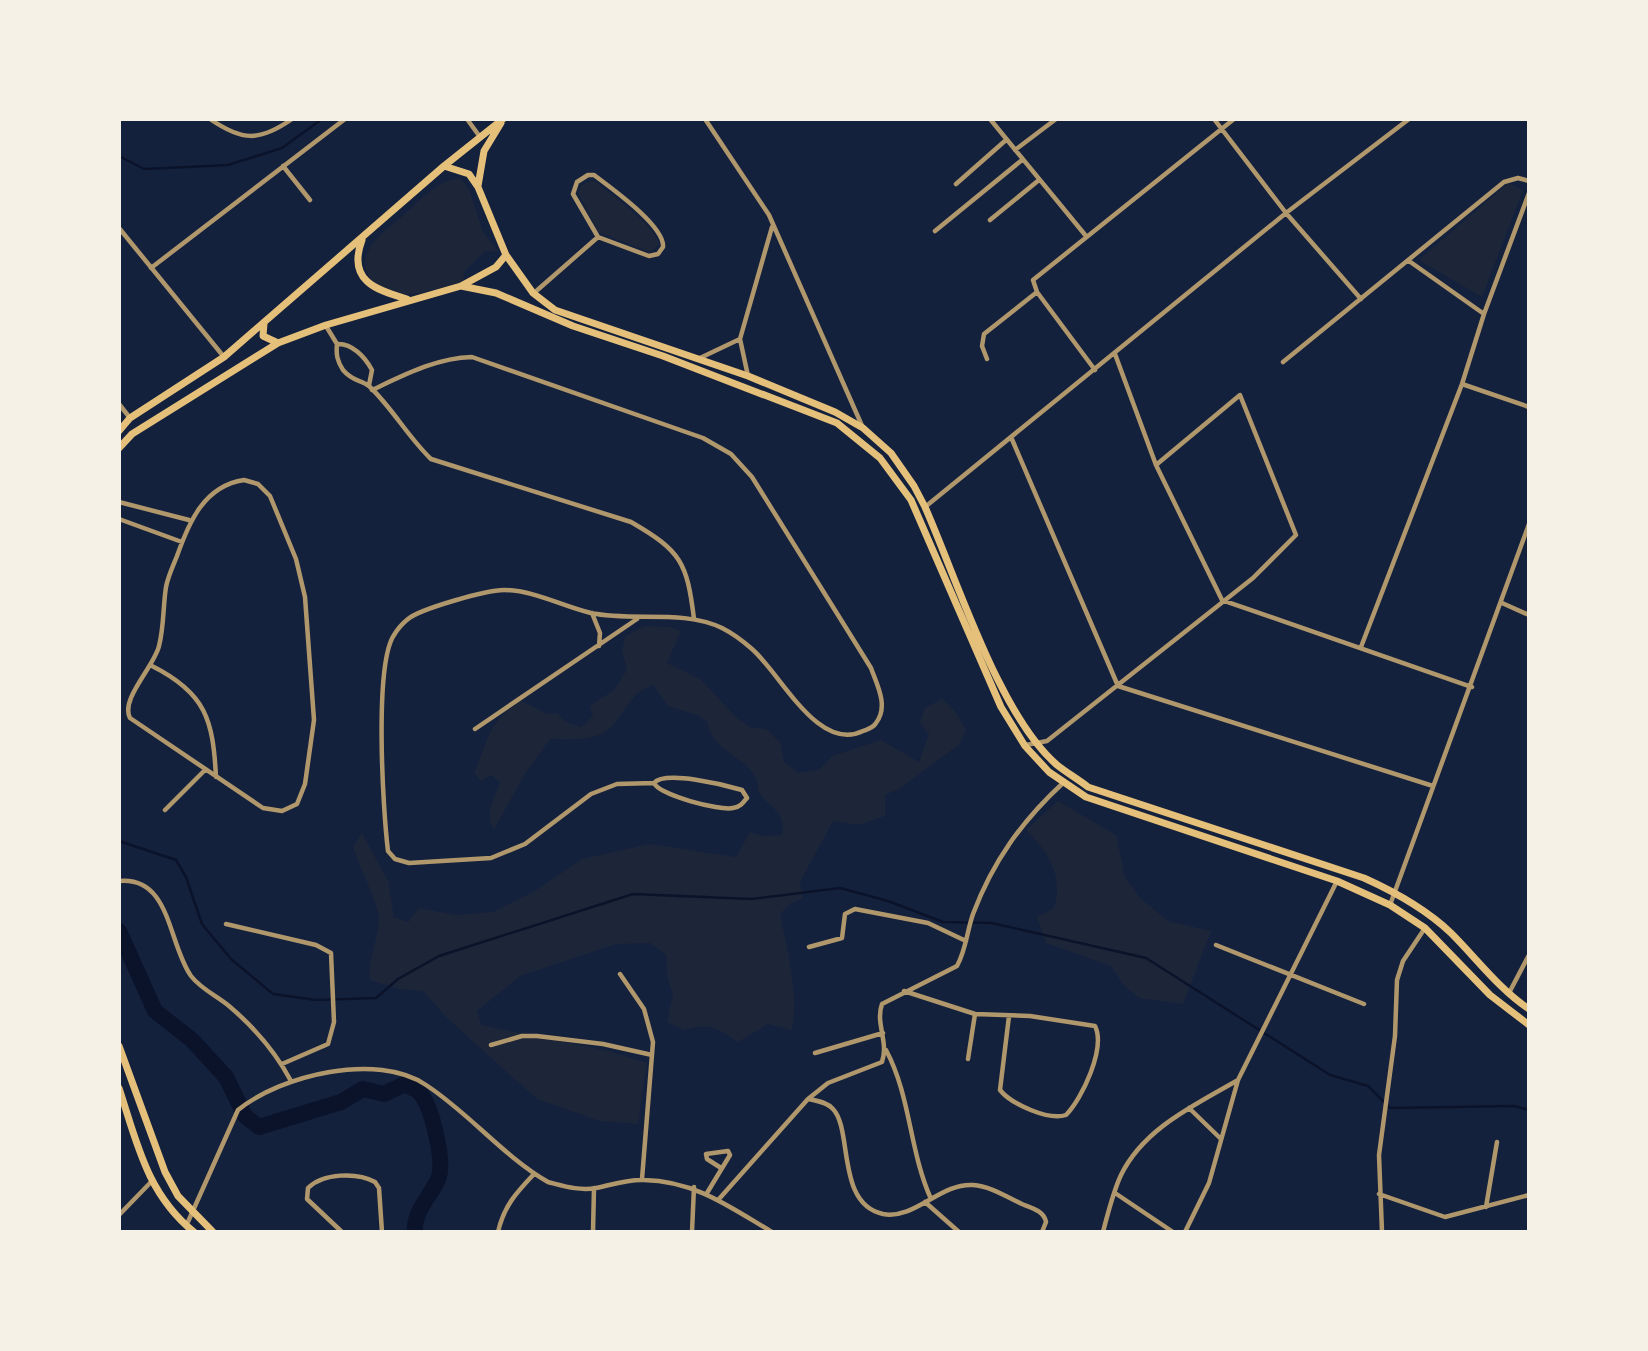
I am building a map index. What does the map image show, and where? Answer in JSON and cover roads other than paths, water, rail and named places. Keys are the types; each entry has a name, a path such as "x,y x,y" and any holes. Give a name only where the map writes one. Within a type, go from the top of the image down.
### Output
{"main road":[{"path":"119,431 130,418 224,357 444,166 503,119"},
{"path":"478,187 484,151 503,119"},
{"path":"444,166 469,174 478,187 506,256 533,293 555,310 798,395 863,428 891,453 914,486 925,508 1006,694 1039,744 1056,764 1088,787 1364,878 1395,892 1448,931 1509,993 1529,1009"},
{"path":"363,237 358,253 359,269 365,281 373,288 408,299"},
{"path":"119,448 132,434 278,343 408,299 461,286 496,267 506,256"},
{"path":"461,286 496,293 573,326 745,386 837,423 859,438 898,478 911,500 1000,706 1025,746 1063,783 1086,797 1337,881 1390,905 1425,928 1490,995 1529,1026"},
{"path":"264,323 263,337 278,343"},
{"path":"119,1046 165,1172 191,1214 213,1232"},
{"path":"119,1088 151,1182 164,1205 194,1232"}],"street":[{"path":"210,119 232,134 246,137 269,133 292,119"},
{"path":"151,268 345,119"},
{"path":"467,119 480,137"},
{"path":"705,119 769,215 804,298 824,334 863,428"},
{"path":"990,119 1086,236"},
{"path":"1015,151 1056,119"},
{"path":"1214,119 1286,213 1361,299"},
{"path":"1095,370 1037,292 1033,280 1234,119"},
{"path":"925,508 1286,213 1409,119"},
{"path":"956,184 1006,140"},
{"path":"935,232 1023,160"},
{"path":"283,166 310,200"},
{"path":"588,175 594,175 625,199 661,234 664,242 661,251 649,256 597,237 573,194 577,182 588,175"},
{"path":"1283,362 1504,182 1518,178 1529,181"},
{"path":"990,220 1039,180"},
{"path":"1361,647 1462,384 1484,314 1529,193"},
{"path":"748,376 740,339 772,226"},
{"path":"119,228 224,357"},
{"path":"533,293 597,237"},
{"path":"1409,261 1484,314"},
{"path":"988,359 982,346 984,334 1037,292"},
{"path":"326,325 337,344 336,358 343,369 354,382 370,387 414,443 431,459 547,498 631,522 661,539 681,560 690,590 694,619"},
{"path":"699,359 740,339"},
{"path":"337,344 350,347 367,361 372,370 370,387"},
{"path":"1115,354 1156,465 1222,600 1472,687"},
{"path":"370,387 454,357 472,357 704,438 731,454 752,477 871,668 881,696 881,714 874,726 857,734 837,735 819,725 753,650 722,628 694,619 638,619 592,613 504,590 472,595 408,618 392,637 385,664 382,758 388,851 395,859 409,863 491,858 525,844 591,794 617,784 654,783 662,777 671,777 742,789 747,798 734,808 723,808 665,793 654,783"},
{"path":"1462,384 1529,407"},
{"path":"1025,746 1047,741 1294,541 1297,530 1240,395 1156,465"},
{"path":"119,404 130,418"},
{"path":"1012,437 1118,686 1433,786"},
{"path":"244,480 258,484 270,496 296,559 305,597 314,720 305,784 298,804 282,811 263,808 130,718 126,711 128,703 152,666 159,646 167,583 182,542 189,520 211,494 229,482 244,480"},
{"path":"119,502 189,520"},
{"path":"119,519 182,542"},
{"path":"1390,905 1472,687 1529,524"},
{"path":"1502,603 1529,615"},
{"path":"592,613 600,633 599,646"},
{"path":"475,729 638,619"},
{"path":"152,666 170,675 192,695 212,723 216,777"},
{"path":"165,810 205,770"},
{"path":"959,1232 928,1200 914,1155 898,1073 886,1050 880,1012 882,1004 957,966 974,913 1004,849 1028,816 1063,783"},
{"path":"119,880 132,879 147,886 157,896 191,976 251,1026 282,1064 291,1081"},
{"path":"1185,1232 1209,1183 1238,1080 1337,881"},
{"path":"809,947 842,938 845,914 855,909 928,923 966,941"},
{"path":"226,924 326,948 333,959 335,1008 328,1044 282,1064"},
{"path":"1382,1232 1379,1194 1386,1094 1395,1036 1397,980 1403,961 1425,928"},
{"path":"1216,945 1363,1004"},
{"path":"1509,993 1529,955"},
{"path":"620,974 644,1009 653,1042 642,1180"},
{"path":"904,991 975,1014 1009,1016 1071,1021 1097,1029 1091,1071 1079,1098 1066,1115 1053,1116 1028,1107 1007,1097 1000,1090 1009,1016"},
{"path":"968,1059 975,1014"},
{"path":"816,1053 883,1033"},
{"path":"491,1045 522,1036 537,1036 621,1047 652,1055"},
{"path":"719,1199 808,1099 828,1083 882,1062 886,1050"},
{"path":"186,1226 238,1110 254,1098 291,1081 329,1071 355,1069 395,1073 423,1082 534,1174 548,1182 573,1188 594,1188 642,1180 694,1187 772,1232"},
{"path":"1103,1232 1121,1176 1139,1147 1189,1108 1238,1080"},
{"path":"808,1099 831,1107 837,1115 848,1168 857,1194 867,1207 881,1214 894,1215 960,1186 988,1188 1042,1213 1046,1222 1042,1232"},
{"path":"1189,1108 1220,1139"},
{"path":"1486,1206 1497,1142"},
{"path":"707,1193 721,1168 729,1152 706,1154 707,1159 721,1168"},
{"path":"499,1232 502,1213 512,1197 534,1174"},
{"path":"342,1232 307,1199 308,1188 322,1178 347,1177 375,1182 379,1188 382,1232"},
{"path":"119,1215 151,1182"},
{"path":"692,1232 694,1187"},
{"path":"593,1232 594,1188"},
{"path":"1115,1193 1173,1232"},
{"path":"1379,1194 1401,1199 1445,1217 1529,1195"}],"waterway":[{"path":"119,156 144,169 228,165 282,148 322,119"},
{"path":"119,841 176,860 186,877 202,924 231,959 273,994 316,1000 376,998 398,979 439,956 633,894 751,899 840,888 888,901 943,922 992,923 1146,958 1330,1075 1368,1086 1390,1108 1514,1106 1529,1110"},
{"path":"119,931 155,1011 192,1040 226,1077 245,1116 259,1127 341,1102 363,1089 384,1094 405,1084 419,1092 432,1120 440,1169 436,1184 417,1217 415,1232"}]}
